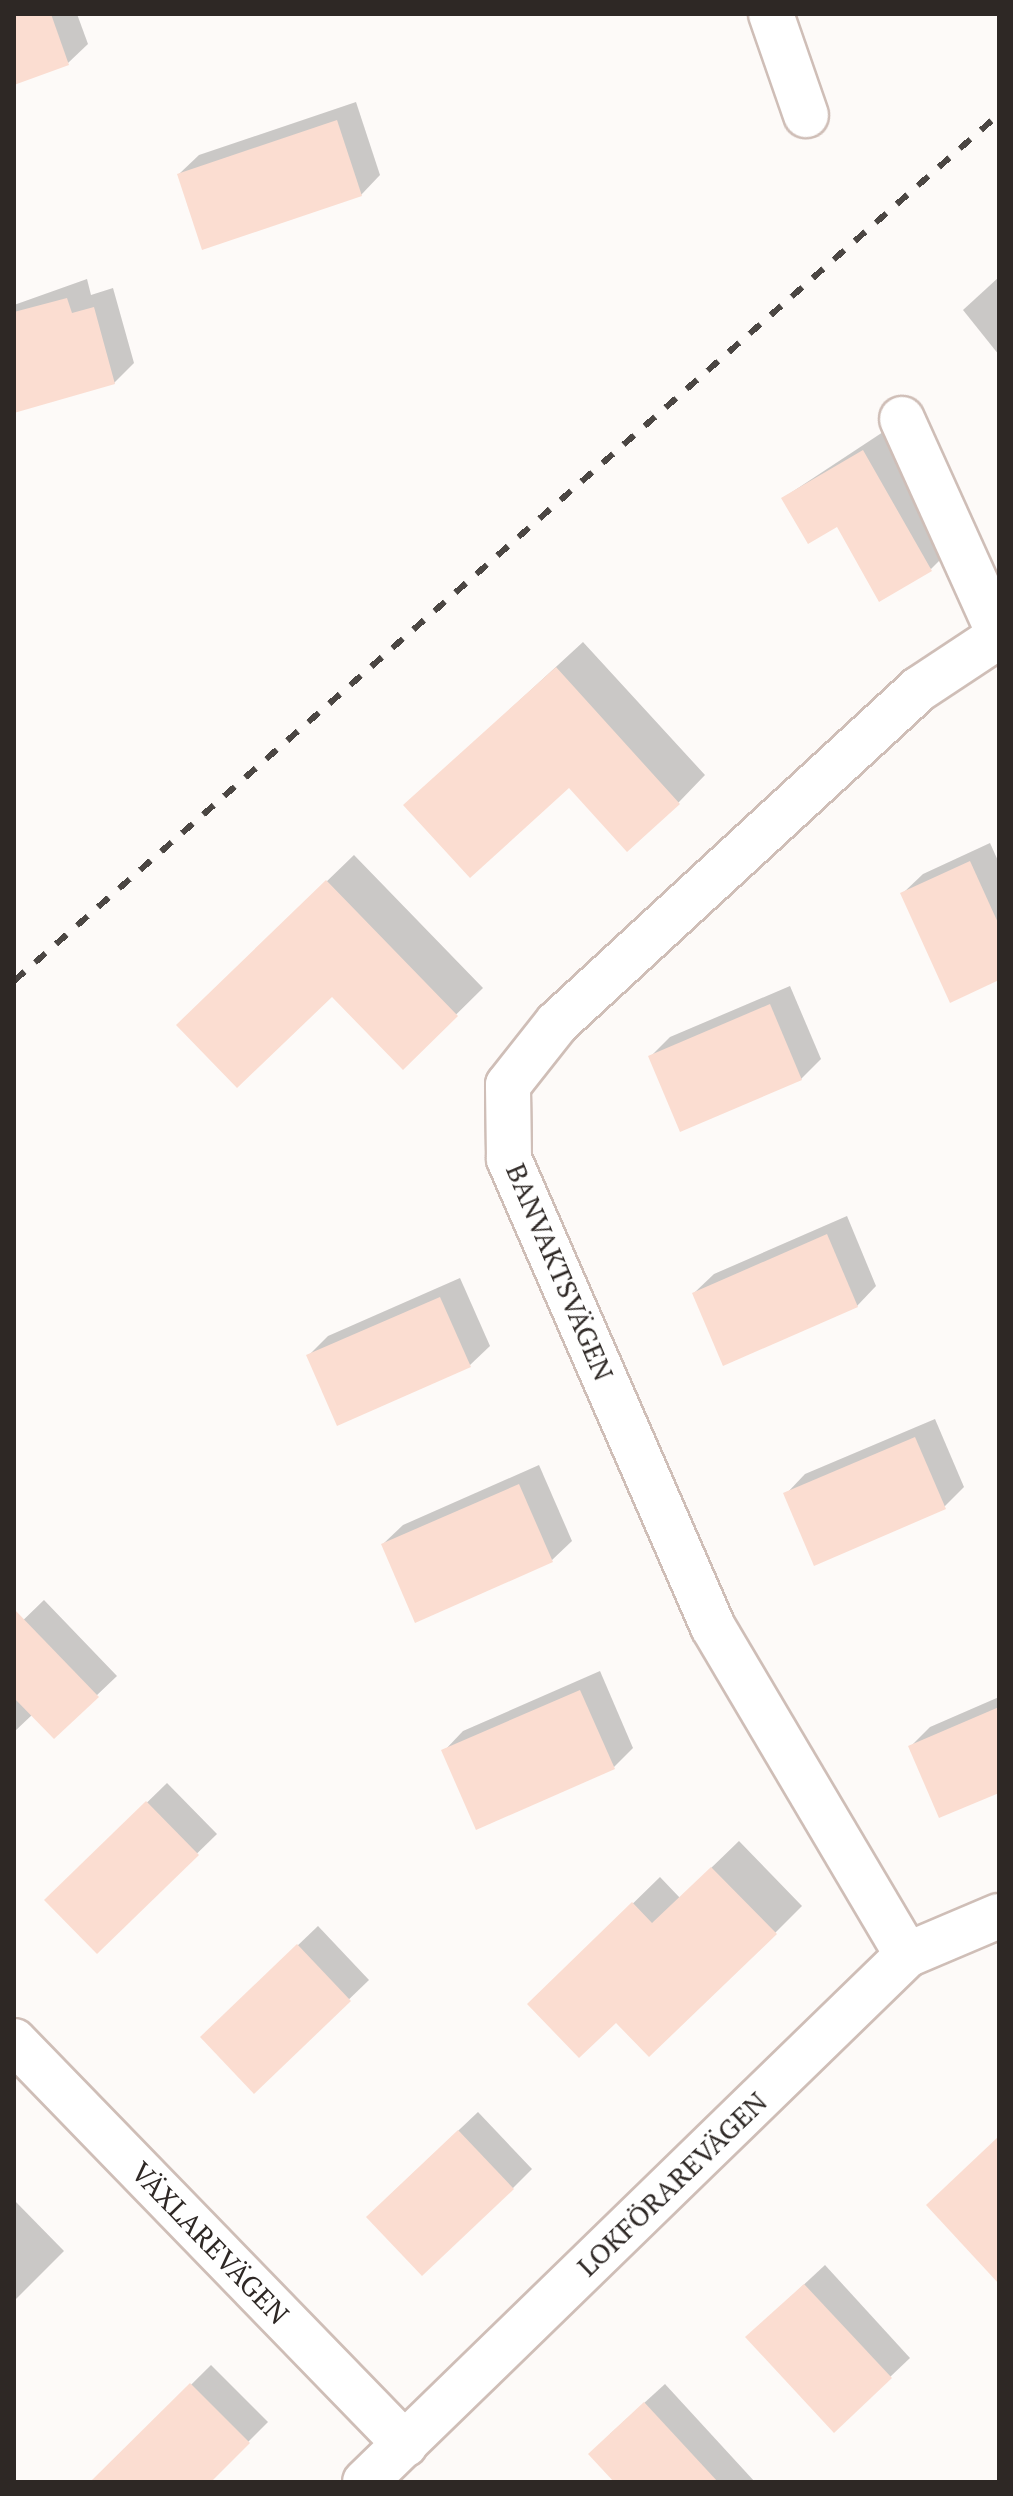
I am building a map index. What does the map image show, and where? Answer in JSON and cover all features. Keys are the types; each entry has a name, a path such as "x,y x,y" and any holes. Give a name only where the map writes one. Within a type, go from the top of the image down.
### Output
{"street":[{"path":"771,14 806,115"},
{"path":"902,419 999,635"},
{"name":"BANVAKTSVÄGEN","path":"907,1955 713,1627 509,1159 508,1085 557,1023 919,689 999,635"},
{"name":"LOKFÖRAREVÄGEN","path":"365,2482 907,1955 999,1916"},
{"name":"VÄXLAREVÄGEN","path":"14,2041 405,2444"}],"building":[{"path":"14,14 51,14 69,65 14,85"},
{"path":"337,120 362,196 202,250 177,174"},
{"path":"67,298 72,313 94,307 115,384 14,413 14,312"},
{"path":"863,450 932,571 879,602 837,527 808,544 781,498"},
{"path":"556,667 680,804 627,852 569,788 470,878 403,805"},
{"path":"970,861 999,925 999,980 950,1003 900,893"},
{"path":"326,880 458,1016 403,1070 332,997 237,1088 176,1025"},
{"path":"770,1004 802,1080 680,1132 648,1056"},
{"path":"827,1234 858,1307 723,1366 692,1293"},
{"path":"440,1297 471,1367 337,1426 306,1355"},
{"path":"915,1437 946,1509 814,1566 783,1493"},
{"path":"519,1484 553,1562 415,1623 381,1544"},
{"path":"14,1609 99,1697 54,1739 14,1698"},
{"path":"580,1690 615,1769 476,1830 441,1750"},
{"path":"999,1707 999,1793 939,1818 908,1746"},
{"path":"146,1801 199,1855 97,1954 44,1900"},
{"path":"711,1867 777,1934 649,2057 616,2023 579,2058 527,2004 632,1902 652,1923"},
{"path":"297,1944 351,2001 254,2094 200,2037"},
{"path":"458,2130 514,2189 422,2276 366,2217"},
{"path":"999,2136 999,2284 926,2205"},
{"path":"804,2284 892,2378 834,2433 745,2337"},
{"path":"190,2383 250,2443 211,2482 90,2482"},
{"path":"644,2402 718,2482 614,2482 588,2454"}],"railway":[{"path":"14,981 999,114"}]}
